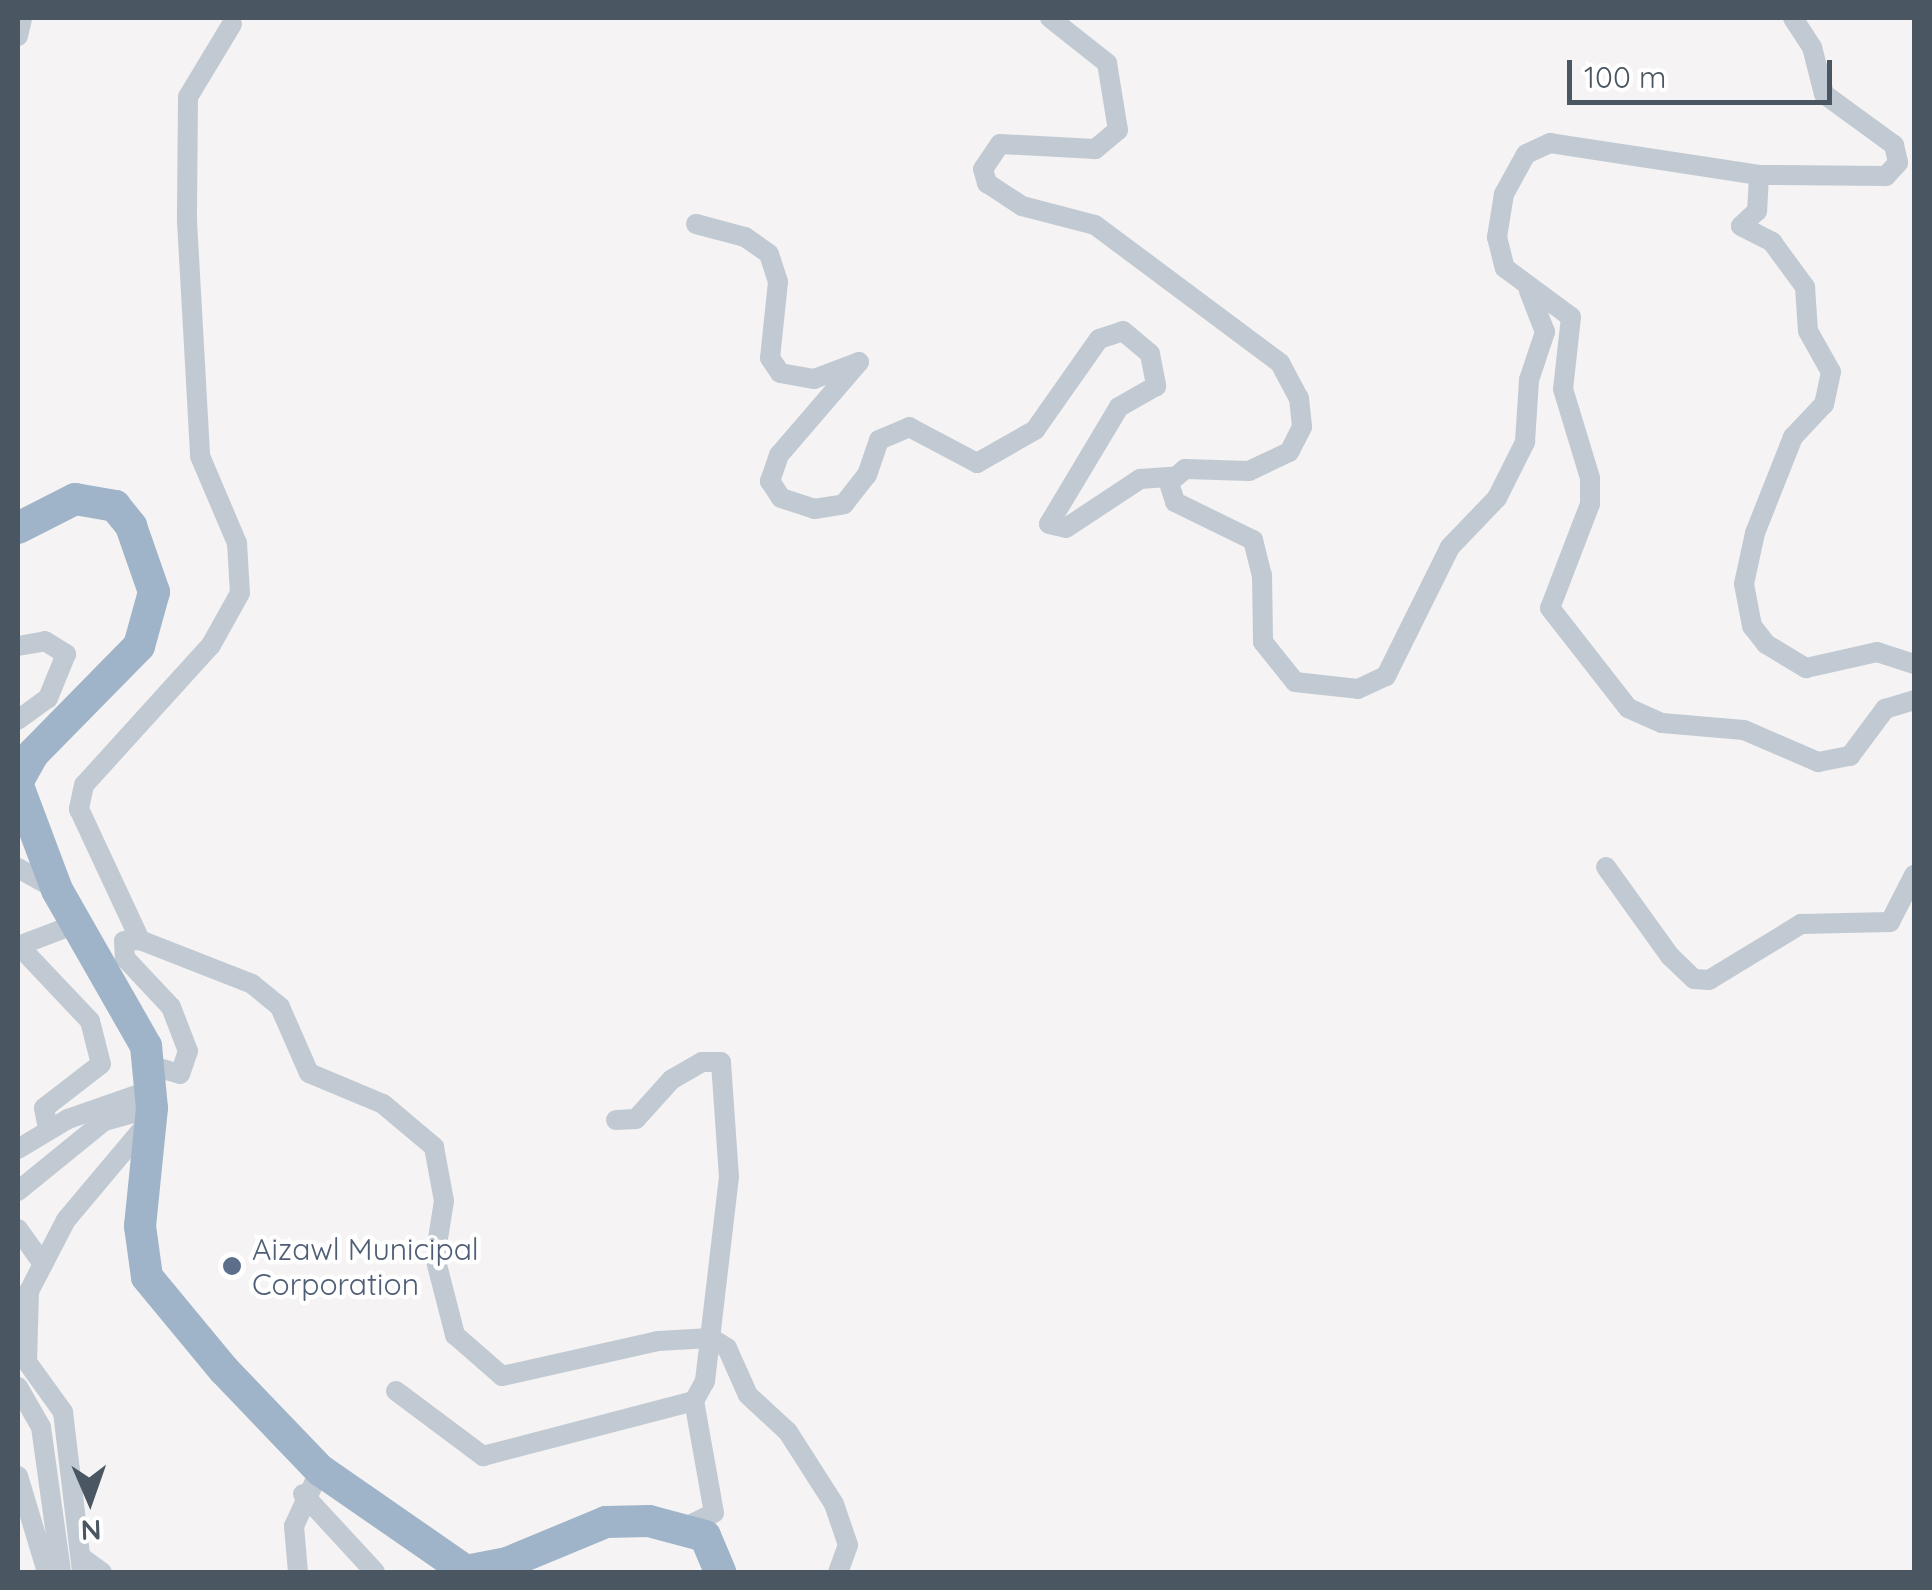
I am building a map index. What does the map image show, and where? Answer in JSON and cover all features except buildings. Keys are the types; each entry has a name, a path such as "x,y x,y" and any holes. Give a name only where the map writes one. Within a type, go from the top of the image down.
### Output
{"highway":[{"path":"18,528 74,499 115,506 131,526 154,592 139,646 33,754 18,784 57,890 134,1012 151,1095 140,1226 147,1277 311,1482 466,1571 606,1522 688,1526 716,1548 720,1572"}],"street":[{"path":"18,36 22,18"},
{"path":"696,224 760,244 775,264 770,358 780,373 814,379 859,362 779,455 770,481 781,498 814,509 844,504 867,476 879,440 909,428 977,464 1036,430 1099,339 1124,331 1150,354 1156,386 1119,406 1050,524 1066,528 1140,479 1172,476 1185,469 1214,474 1271,466 1297,440 1300,398 1265,350 1096,225 1067,211 1022,206 988,183 982,169 1000,144 1095,149 1118,130 1107,63 1050,18"},
{"path":"1793,18 1812,46 1824,94 1886,134 1898,162 1886,176 1759,175 1563,143 1534,148 1504,194 1497,237 1505,268 1529,291 1572,321 1563,389 1591,489 1550,603 1600,681 1647,718 1744,730 1796,756 1834,764 1850,756 1886,710 1914,700"},
{"path":"140,940 78,797 217,637 240,593 237,543 200,456 187,222 188,98 232,24"},
{"path":"1759,175 1757,211 1741,226 1772,242 1805,287 1808,332 1831,372 1824,404 1793,437 1755,533 1744,584 1752,626 1806,668 1876,652 1914,664"},
{"path":"1172,476 1175,502 1253,540 1262,575 1262,642 1295,682 1358,690 1374,685 1396,660 1450,547 1497,498 1525,442 1528,380 1545,332 1529,291"},
{"path":"18,646 46,641 66,654 48,698 18,720"},
{"path":"1606,867 1678,965 1709,980 1801,924 1890,922 1914,876"},
{"path":"18,868 57,890"},
{"path":"48,1128 44,1108 101,1064 90,1020 19,947 76,924"},
{"path":"18,1191 104,1121 180,1074 188,1050 172,1008 125,958 124,941 140,940 252,984 280,1007 309,1073 383,1104 434,1147 444,1202 436,1257 447,1322 498,1373 711,1338 727,1348 748,1395 788,1432 834,1504 848,1544 838,1572"},
{"path":"616,1120 636,1119 672,1079 702,1062 721,1062 730,1178 711,1338 694,1401 714,1512 688,1526"},
{"path":"18,1149 48,1128 151,1095"},
{"path":"18,1313 66,1220 151,1095"},
{"path":"18,1229 43,1264"},
{"path":"29,1291 27,1362 64,1412 82,1565 102,1572"},
{"path":"18,1387 41,1427 61,1572"},
{"path":"396,1391 483,1456 694,1401"},
{"path":"18,1476 47,1572"},
{"path":"298,1572 294,1526 311,1482"},
{"path":"311,1482 376,1572"}],"place":[{"name":"Aizawl Municipal Corporation","path":"232,1266"}]}
